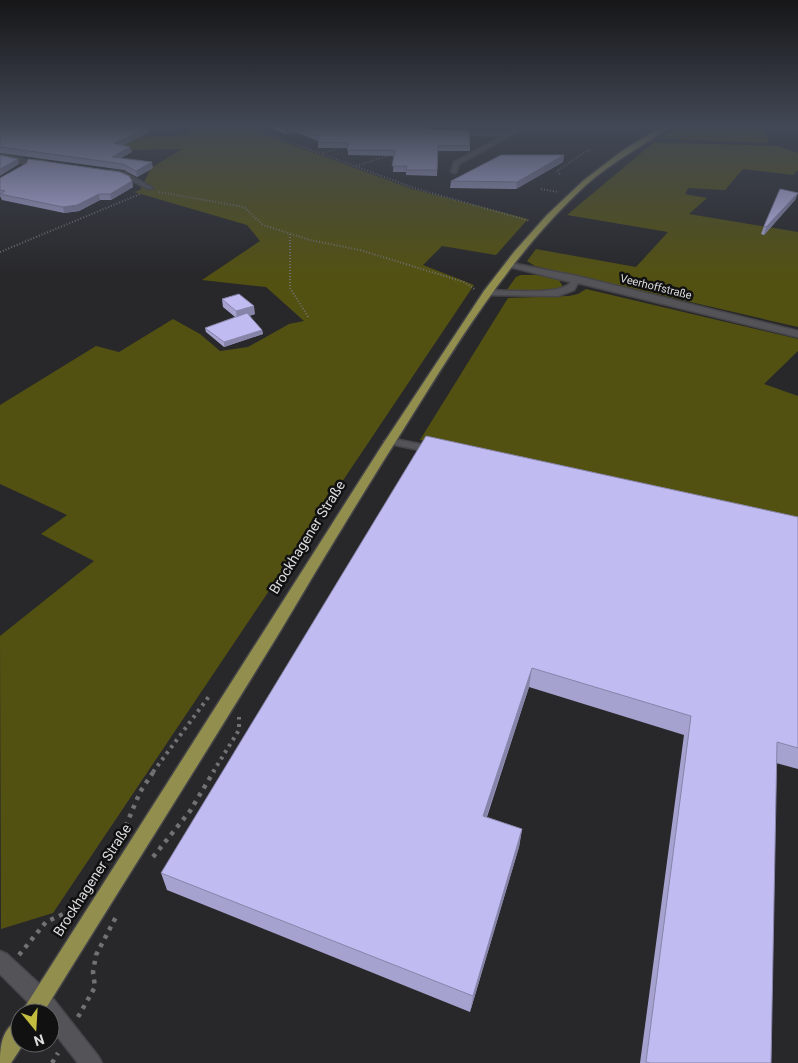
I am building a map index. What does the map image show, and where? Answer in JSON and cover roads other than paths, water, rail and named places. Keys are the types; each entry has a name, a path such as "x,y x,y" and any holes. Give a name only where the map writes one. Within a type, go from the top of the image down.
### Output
{"main road":[{"name":"Brockhagener Straße","path":"37,1003 237,689 483,292 571,192 593,176"},
{"path":"0,1062 10,1046"}],"street":[{"path":"127,176 150,188"},
{"name":"Veerhoffstraße","path":"509,264 798,334"},
{"path":"483,292 558,293 571,288 577,279"},
{"path":"390,441 447,453"},
{"path":"0,961 33,1003"},
{"path":"60,1027 68,1034 90,1063"}]}
